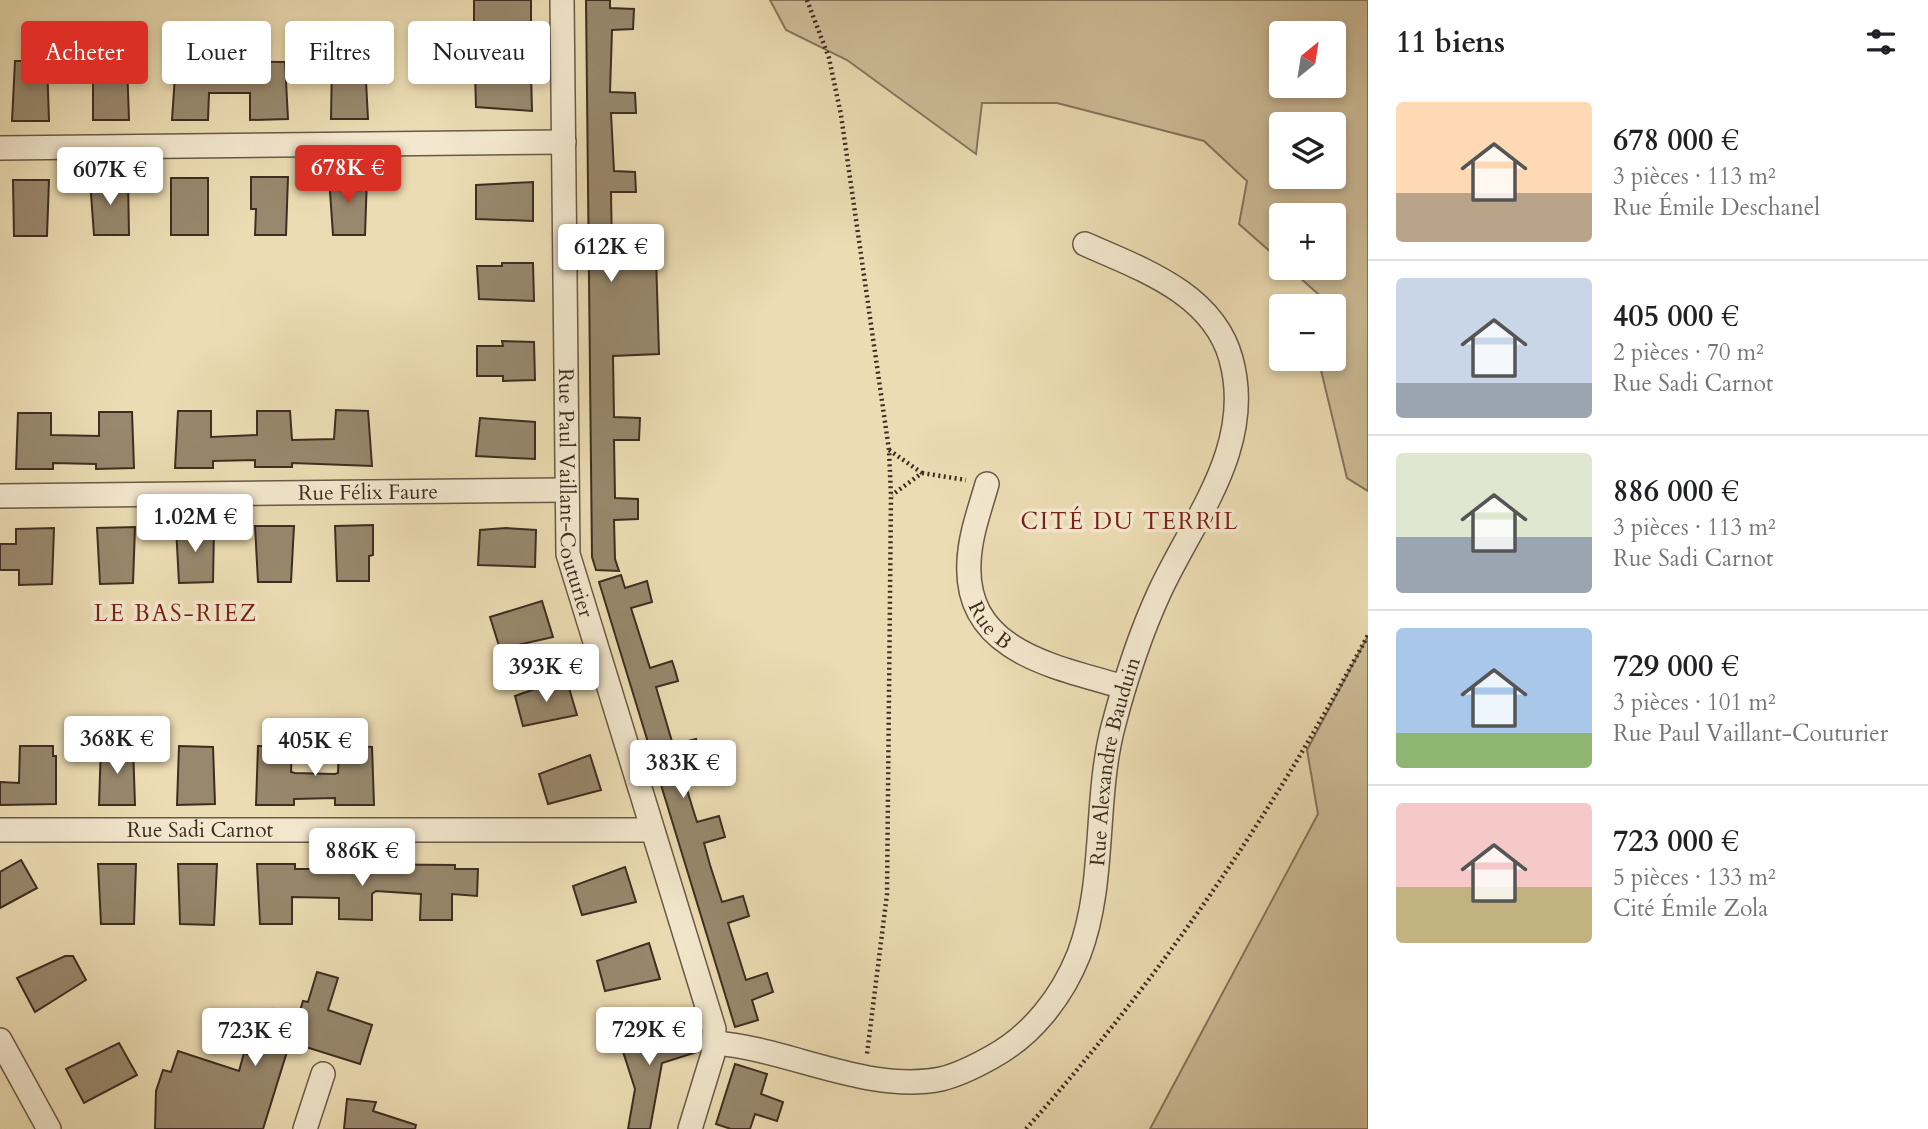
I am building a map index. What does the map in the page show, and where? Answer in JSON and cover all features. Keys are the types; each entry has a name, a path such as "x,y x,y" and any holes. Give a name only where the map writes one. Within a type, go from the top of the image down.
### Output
{"street":[{"name":"Rue Paul Vaillant-Couturier","path":"562,0 566,490 570,568 714,1029 714,1043 690,1129"},
{"path":"0,148 564,142"},
{"name":"Rue Alexandre Bauduin","path":"714,1043 742,1045 864,1076 905,1082 940,1079 959,1073 1009,1046 1052,1004 1071,971 1086,933 1107,750 1124,687 1161,589 1220,477 1233,430 1234,375 1224,341 1207,314 1194,301 1164,281 1085,244"},
{"name":"Rue B","path":"987,484 969,561 971,595 977,611 1001,639 1030,657 1124,687"},
{"name":"Rue Félix Faure","path":"0,496 566,490"},
{"name":"Rue Sadi Carnot","path":"0,830 652,830"},
{"path":"0,1040 49,1129"},
{"path":"306,1129 323,1074"}],"path":[{"path":"807,0 829,58 841,116 888,450 891,496 887,894 864,1076"},
{"path":"888,450 922,473 987,484"},
{"path":"891,496 922,473"},
{"path":"1026,1129 1125,1013 1235,862 1297,765 1368,635"}],"shaded area":[{"path":"770,0 1368,0 1368,491 1347,478 1321,371 1346,371 1346,294 1318,294 1302,280 1346,280 1346,203 1269,203 1269,250 1239,224 1247,181 1204,141 1057,103 982,103 976,154 847,60 786,30"},
{"path":"1368,636 1368,1129 1150,1129 1318,814 1307,750"}],"building":[{"path":"474,0 531,0 531,21 474,21"},
{"path":"586,0 610,0 610,8 634,9 633,29 612,30 610,92 635,93 636,113 611,113 614,171 635,172 636,192 611,192 612,254 656,257 659,354 613,356 614,417 640,418 639,440 614,440 615,498 638,499 638,519 614,520 615,559 619,571 596,570 592,557"},
{"path":"15,61 21,61 21,84 48,84 49,121 12,121"},
{"path":"271,62 285,62 288,119 250,120 250,93 209,93 208,120 172,120 174,84 271,84"},
{"path":"93,84 128,84 129,120 93,120"},
{"path":"332,84 366,84 368,119 331,119"},
{"path":"475,84 531,84 532,111 476,107"},
{"path":"251,177 288,177 286,235 255,235 256,209 251,209"},
{"path":"329,177 367,177 365,235 333,235"},
{"path":"171,178 208,178 208,235 171,235"},
{"path":"128,179 129,235 94,235 90,180"},
{"path":"13,180 49,180 47,236 14,236"},
{"path":"533,182 533,221 476,219 476,185"},
{"path":"502,263 533,263 534,301 479,299 477,266 502,266"},
{"path":"502,341 534,342 535,380 503,381 503,376 477,376 477,346 503,346"},
{"path":"336,410 368,411 372,466 292,463 292,467 255,467 255,460 213,461 213,468 175,468 178,411 211,411 211,437 257,435 257,411 290,411 292,440 334,439"},
{"path":"99,412 132,412 134,468 96,469 96,464 53,463 53,469 16,469 18,413 51,413 51,435 99,436"},
{"path":"480,418 535,422 535,459 476,456"},
{"path":"373,525 373,555 369,556 369,581 337,581 335,526"},
{"path":"255,526 294,526 291,582 258,582"},
{"path":"135,527 133,583 100,584 97,528"},
{"path":"176,527 214,527 213,582 179,583"},
{"path":"54,528 52,584 19,585 19,570 0,570 0,544 16,544 16,529"},
{"path":"480,530 536,530 535,567 478,565"},
{"path":"621,575 625,588 647,581 652,602 631,608 650,668 672,661 675,670 678,681 656,687 673,745 696,739 702,759 680,766 691,803 697,822 719,816 725,837 704,843 710,865 722,902 743,896 749,916 728,923 746,980 767,973 773,992 752,1000 758,1020 735,1027 599,582"},
{"path":"542,601 553,637 500,649 490,617"},
{"path":"566,678 577,715 523,726 515,696"},
{"path":"101,745 133,746 135,805 99,805"},
{"path":"20,746 53,746 53,756 56,756 56,804 0,805 0,782 19,783"},
{"path":"179,746 213,747 215,804 177,805"},
{"path":"258,746 292,746 291,772 335,774 338,773 339,746 372,747 374,805 335,805 335,798 294,799 294,805 256,805"},
{"path":"590,755 601,790 548,804 539,774"},
{"path":"21,860 37,888 0,908 0,872"},
{"path":"98,864 136,864 134,924 101,924"},
{"path":"178,864 217,864 214,925 180,924"},
{"path":"257,864 295,864 295,869 337,869 337,864 455,865 455,869 478,869 477,896 452,894 452,920 420,920 421,894 376,891 372,894 372,920 339,919 339,898 292,897 292,924 260,924"},
{"path":"625,867 636,902 582,915 573,886"},
{"path":"649,943 660,979 605,991 597,961"},
{"path":"65,956 73,956 86,980 35,1012 17,978"},
{"path":"317,972 338,978 328,1010 372,1025 360,1064 290,1042 263,1129 155,1129 156,1091 163,1070 171,1072 178,1051 239,1071 244,1053 257,1058 273,1009 298,1017 303,1001 308,1002"},
{"path":"673,1020 681,1044 676,1045 697,1052 662,1063 650,1129 628,1129 635,1089 619,1039"},
{"path":"119,1043 137,1075 84,1103 66,1069"},
{"path":"735,1064 767,1074 761,1094 783,1102 777,1121 755,1114 750,1129 731,1129 716,1124"},
{"path":"347,1099 376,1102 373,1111 416,1125 415,1129 344,1129"}],"district":[{"name":"CITÉ DU TERRIL","path":"1130,521"},
{"name":"LE BAS-RIEZ","path":"176,613"}]}
